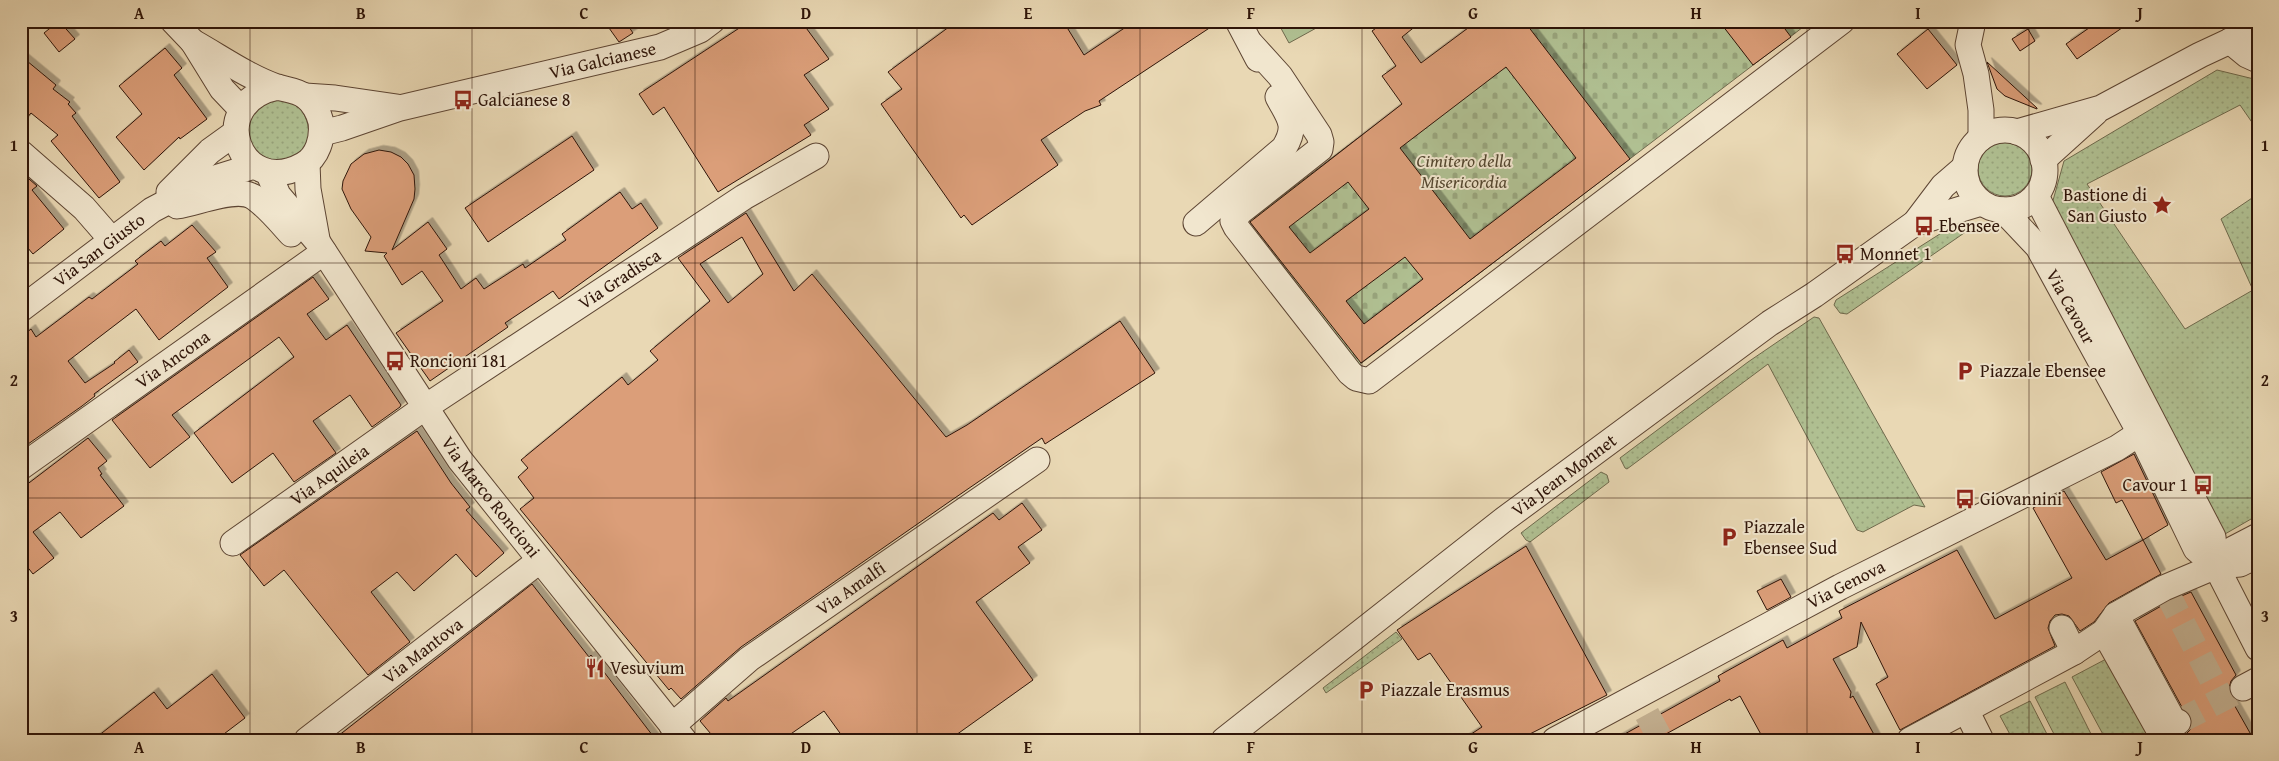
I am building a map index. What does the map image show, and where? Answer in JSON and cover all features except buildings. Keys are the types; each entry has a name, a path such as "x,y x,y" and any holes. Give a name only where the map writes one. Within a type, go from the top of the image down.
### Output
{"street":[{"name":"Via Galcianese","path":"173,21 193,42 222,89 238,121 239,148 261,169"},
{"name":"Via Galcianese","path":"322,133 400,108 660,48 700,30 712,21"},
{"path":"1196,223 1284,148 1292,135 1291,122 1238,21"},
{"path":"1251,44 1280,76 1319,135 1321,142 1320,149 1240,212 1233,221 1350,373 1363,381 1368,381 1842,21"},
{"path":"1973,21 1968,45 1976,74 1980,101 1981,138"},
{"path":"2017,132 2101,108 2249,34"},
{"path":"2249,34 2247,55 2258,60"},
{"name":"Via Galcianese","path":"193,42 278,87 291,89 305,96 335,98 400,108"},
{"path":"238,121 254,95 263,90 278,87"},
{"path":"261,169 280,174 291,172 307,163 318,150 322,133 320,116 312,102 305,96"},
{"path":"2043,160 2101,108"},
{"name":"Via San Giusto","path":"152,210 238,121"},
{"path":"1965,167 1970,151 1981,138 1992,132 2004,130 2017,132 2028,138 2038,148 2045,172 2042,185 2036,196 2021,206 1992,206"},
{"path":"21,153 84,208 111,239"},
{"name":"Via Gradisca","path":"424,408 744,197 816,156"},
{"name":"Via Marco Roncioni","path":"307,163 308,189 321,246"},
{"name":"Via Cavour","path":"1965,167 1966,181 1972,193 1992,206 2038,247 2140,433 2196,549 2216,566"},
{"name":"Via Jean Monnet","path":"1224,740 1502,521 1770,323 1814,295 1915,223 1943,186 1965,167"},
{"name":"Via San Giusto","path":"21,309 111,239 152,210 209,180 242,171 261,169"},
{"name":"Via Marco Roncioni","path":"261,169 278,194 321,246 424,408 460,460 678,733"},
{"path":"152,210 196,203 229,193 244,192 254,197 295,238 321,246"},
{"name":"Via Cavour","path":"2036,196 2213,537 2216,566 2258,648"},
{"name":"Via Jean Monnet","path":"1915,223 1992,206"},
{"name":"Via Ancona","path":"21,467 321,246"},
{"name":"Via Aquileia","path":"233,543 424,408"},
{"name":"Via Genova","path":"1555,740 1642,705 1840,587 2117,448 2140,433"},
{"name":"Via Amalfi","path":"678,733 750,659 1037,460"},
{"path":"1910,740 2074,652 2110,623 2165,590 2216,566 2240,564 2257,551"},
{"name":"Via Mantova","path":"308,740 540,561"},
{"path":"2110,623 2176,723"},
{"path":"2062,628 2074,652"},
{"path":"1966,710 1981,740"}],"green space":[{"path":"1277,21 1329,21 1289,43"},
{"name":"Cimitero della Misericordia","path":"1512,21 1811,21 1359,365 1249,221"},
{"path":"2217,70 2258,80 2258,131 2240,105 2087,184 2185,329 2253,290 2221,219 2258,194 2258,515 2225,534 2052,204 2064,161"},
{"path":"273,99 287,101 298,107 307,120 309,136 307,144 297,155 270,162 253,152 247,125 250,116 255,111"},
{"path":"2005,142 2015,144 2024,150 2030,159 2032,169 2030,179 2024,188 2015,194 2005,196 1995,194 1986,188 1980,179 1978,169 1980,159 1986,150 1995,144"},
{"path":"1954,225 1967,231 1847,314 1840,313 1834,305 1836,300"},
{"path":"1814,317 1819,318 1925,507 1914,505 1863,532 1857,530 1768,364 1627,469 1625,468 1620,458 1748,362"},
{"path":"1601,472 1607,475 1609,482 1530,542 1526,540 1521,533"},
{"path":"1396,632 1402,639 1326,693 1323,688"},
{"path":"2108,658 2151,734 2123,740 2106,740 2072,677"},
{"path":"2065,682 2094,740 2057,740 2035,697"},
{"path":"2030,701 2050,740 2013,740 2000,716"}],"tunnel":[{"path":"2166,591 2222,699"},
{"path":"2178,722 2238,691"},
{"path":"1647,714 1661,740"}],"place":[{"name":"Galcianese 8","path":"463,100"},
{"name":"Bastione di San Giusto","path":"2162,205"},
{"name":"Ebensee","path":"1924,226"},
{"name":"Monnet 1","path":"1845,254"},
{"name":"Roncioni 181","path":"395,361"},
{"name":"Piazzale Ebensee","path":"1965,371"},
{"name":"Cavour 1","path":"2203,485"},
{"name":"Giovannini","path":"1965,499"},
{"name":"Piazzale Ebensee Sud","path":"1729,537"},
{"name":"Vesuvium","path":"595,668"},
{"name":"Piazzale Erasmus","path":"1366,690"}]}
